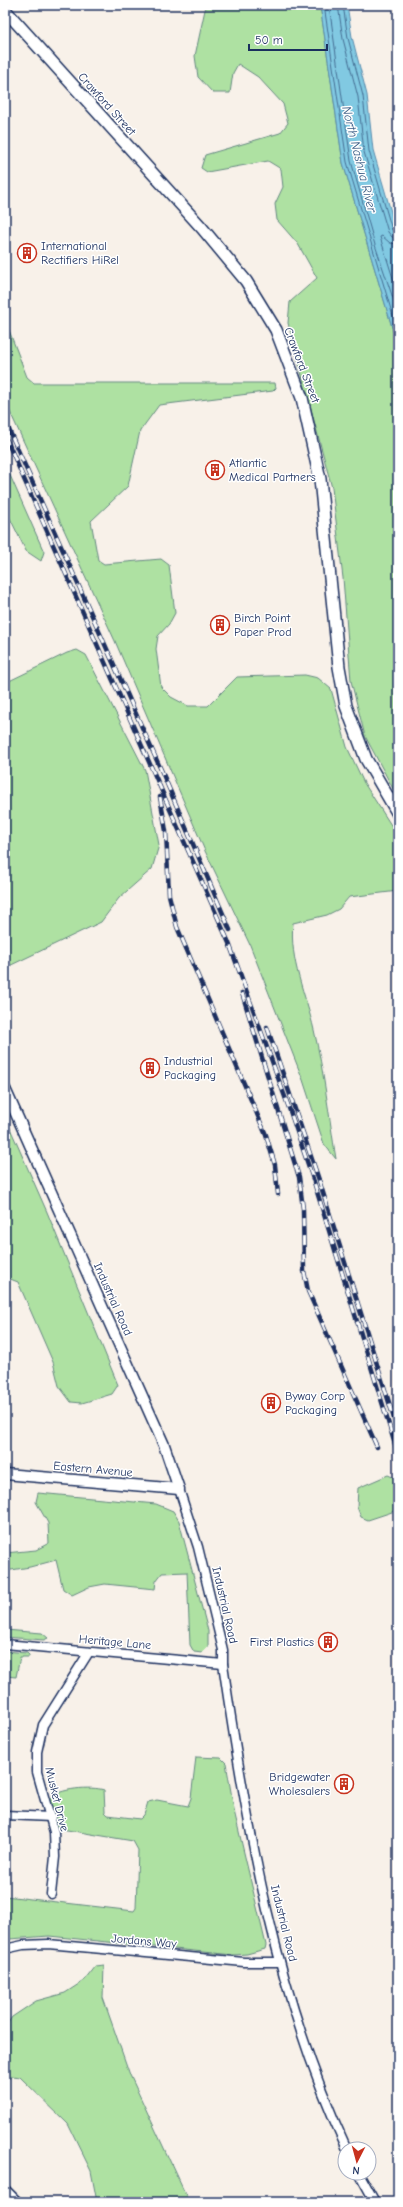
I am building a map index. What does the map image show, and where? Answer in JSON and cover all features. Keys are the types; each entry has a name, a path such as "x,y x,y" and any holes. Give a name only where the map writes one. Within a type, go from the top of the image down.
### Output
{"main road":[{"name":"Crawford Street","path":"5,10 202,228 246,281 276,330 302,398 319,473 339,667 346,706 366,759 398,814"}],"street":[{"name":"Industrial Road","path":"5,1089 164,1445 179,1489 204,1570 223,1650 223,1664 247,1819 280,1962 304,2043 343,2141"},
{"name":"Eastern Avenue","path":"5,1474 179,1489"},
{"name":"Heritage Lane","path":"5,1644 223,1664"},
{"name":"Musket Drive","path":"52,1894 55,1857 51,1817 36,1765 40,1735 44,1725 89,1652"},
{"path":"5,1814 51,1817"},
{"name":"Jordans Way","path":"5,1949 40,1944 244,1962 280,1962"},
{"path":"364,2181 376,2202"},
{"path":"5,2189 18,2202"}],"green space":[{"path":"206,5 320,5 343,163 398,347 398,798 365,736 351,681 343,578 332,488 288,323 290,302 317,278 298,244 277,220 275,204 283,187 281,169 268,161 207,172 201,168 205,155 280,133 288,123 283,104 258,77 238,64 233,73 230,93 213,93 198,77 195,56"},
{"path":"5,320 27,377 34,383 275,383 276,388 273,391 159,405 140,431 128,486 91,521 98,560 104,564 161,559 169,565 175,613 169,624 158,636 156,649 161,687 171,697 188,706 208,706 237,677 305,675 318,678 331,689 347,747 364,783 398,836 398,891 349,897 339,909 327,915 293,923 293,950 318,1046 336,1159 324,1144 303,1080 250,945 205,851 115,641 5,401"},
{"path":"5,464 44,552 41,561 26,551 5,508"},
{"path":"77,650 86,655 145,770 159,845 152,869 119,898 101,922 5,968 5,683 67,653"},
{"path":"5,1117 47,1212 118,1385 112,1394 82,1403 71,1402 59,1386 53,1362 18,1282 5,1277"},
{"path":"388,1475 395,1478 398,1485 398,1510 368,1520 361,1517 357,1507 358,1488"},
{"path":"38,1493 156,1504 173,1511 179,1521 208,1631 208,1647 202,1653 194,1652 190,1645 187,1572 162,1573 156,1581 155,1589 105,1584 89,1587 72,1595 63,1589 56,1560 30,1567 5,1571 5,1553 36,1550 49,1543 48,1523 36,1502"},
{"path":"5,1630 42,1633 48,1638 44,1640 5,1637"},
{"path":"5,1651 27,1653 29,1655 29,1657 20,1657 16,1677 5,1676"},
{"path":"196,1757 221,1758 226,1763 235,1815 266,1945 265,1949 247,1954 233,1955 49,1936 10,1939 5,1935 5,1896 134,1911 136,1908 138,1850 133,1841 61,1829 57,1826 49,1799 53,1795 67,1790 92,1788 104,1790 105,1812 108,1815 140,1819 144,1815 148,1802 157,1800 188,1806 191,1798"},
{"path":"104,1965 103,1998 130,2075 189,2202 97,2202 91,2171 68,2124 20,2077 12,2076 5,2081 5,2027 12,2017 36,2001 65,1993 85,1980 96,1966"}],"water":[{"name":"North Nashua River","path":"320,5 347,5 352,37 367,95 373,150 398,236 398,347 343,163"}],"railway":[{"path":"5,421 162,772 230,930"},
{"path":"5,436 229,943 289,1108 314,1182 398,1454"},
{"path":"160,797 166,831 169,895 177,927 266,1135 275,1165 278,1194"},
{"path":"242,993 299,1177 303,1209 304,1271 308,1291 377,1447"},
{"path":"267,1027 319,1180 398,1431"}],"place":[{"name":"International Rectifiers HiRel","path":"27,253"},
{"name":"Atlantic Medical Partners","path":"215,470"},
{"name":"Birch Point Paper Prod","path":"220,625"},
{"name":"Industrial Packaging","path":"150,1068"},
{"name":"Byway Corp Packaging","path":"271,1403"},
{"name":"First Plastics","path":"328,1642"},
{"name":"Bridgewater Wholesalers","path":"344,1784"}]}
